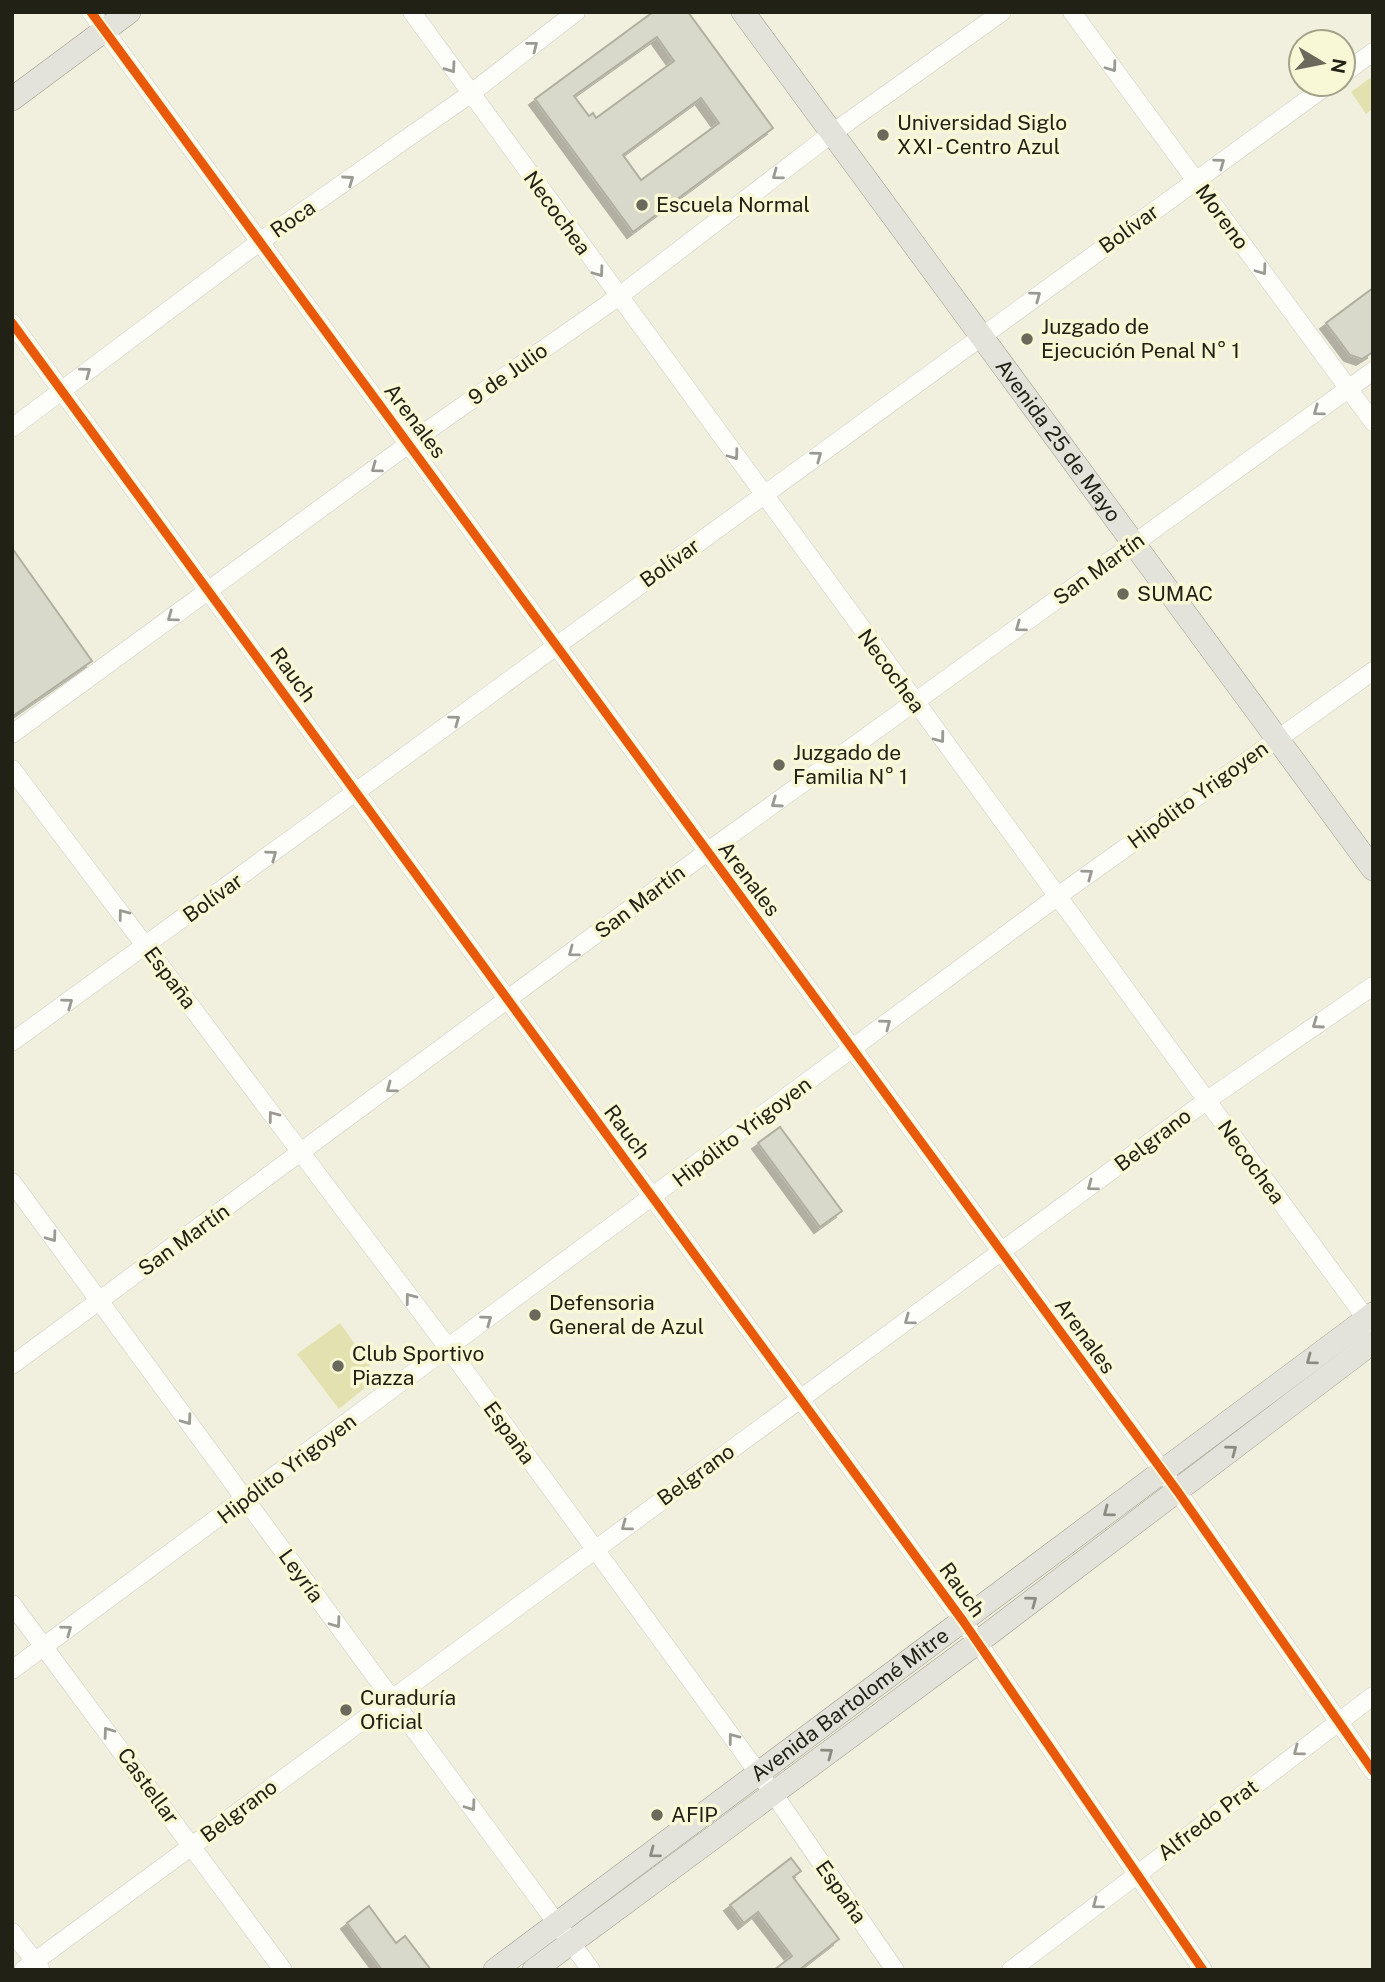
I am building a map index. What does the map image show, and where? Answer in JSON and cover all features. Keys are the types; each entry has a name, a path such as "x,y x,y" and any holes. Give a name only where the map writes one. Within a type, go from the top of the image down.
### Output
{"main road":[{"path":"12,99 98,21 129,12"},
{"name":"Avenida 25 de Mayo","path":"743,12 1373,869"},
{"name":"Avenida Bartolomé Mitre","path":"534,1970 565,1934 759,1774 1163,1471 1370,1320"},
{"name":"Avenida Bartolomé Mitre","path":"495,1970 565,1934 773,1793 1178,1492 1373,1342"}],"street":[{"name":"Necochea","path":"412,12 915,704 1370,1320"},
{"name":"Roca","path":"12,428 258,243 470,94 576,12"},
{"name":"9 de Julio","path":"12,734 410,443 618,297 831,134 1002,12"},
{"name":"Moreno","path":"1072,12 1373,422"},
{"name":"Arenales","path":"98,21 258,243 410,443 1163,1471 1373,1771"},
{"path":"1357,64 1373,52"},
{"name":"Bolívar","path":"12,1042 1310,98"},
{"name":"Rauch","path":"12,323 507,1001 655,1197 963,1621 1135,1875 1203,1970"},
{"name":"San Martín","path":"12,1365 707,852 1373,371"},
{"name":"Hipólito Yrigoyen","path":"12,1670 246,1500 1058,896 1373,671"},
{"name":"España","path":"12,769 449,1349 593,1550 773,1793 895,1970"},
{"name":"Belgrano","path":"33,1967 391,1698 1206,1101 1373,986"},
{"name":"Leyría","path":"12,1182 591,1970"},
{"name":"Castellar","path":"12,1604 283,1970"},
{"name":"Alfredo Prat","path":"1011,1970 1373,1696"},
{"path":"12,1932 33,1967"}],"shaded area":[{"path":"1373,76 1373,109 1366,114 1355,98 1357,88"},
{"name":"Club Sportivo Piazza","path":"340,1323 378,1377 339,1409 297,1354"}],"building":[{"path":"653,12 688,12 773,128 633,232 535,99","holes":["657,37 674,61 596,118 593,113 589,116 574,96","701,98 719,123 641,180 623,155"]},
{"path":"1373,288 1373,352 1362,359 1350,355 1326,323"},
{"path":"12,548 92,661 13,716 12,716"},
{"path":"780,1127 842,1211 820,1227 758,1143"},
{"path":"791,1858 801,1871 793,1877 839,1939 799,1970 774,1970 792,1956 758,1912 744,1923 730,1905"},
{"path":"369,1906 396,1943 405,1936 431,1970 382,1970 347,1923"}],"cycle path":[{"path":"91,12 1178,1492 1373,1771"},
{"path":"12,323 963,1621 1203,1970"}],"place":[{"name":"Universidad Siglo XXI - Centro Azul","path":"883,135"},
{"name":"Escuela Normal","path":"642,205"},
{"name":"Juzgado de Ejecución Penal N° 1","path":"1027,339"},
{"name":"SUMAC","path":"1123,594"},
{"name":"Juzgado de Familia N° 1","path":"779,765"},
{"name":"Defensoria General de Azul","path":"535,1315"},
{"name":"Club Sportivo Piazza","path":"338,1366"},
{"name":"Curaduría Oficial","path":"346,1710"},
{"name":"AFIP","path":"657,1815"}]}
